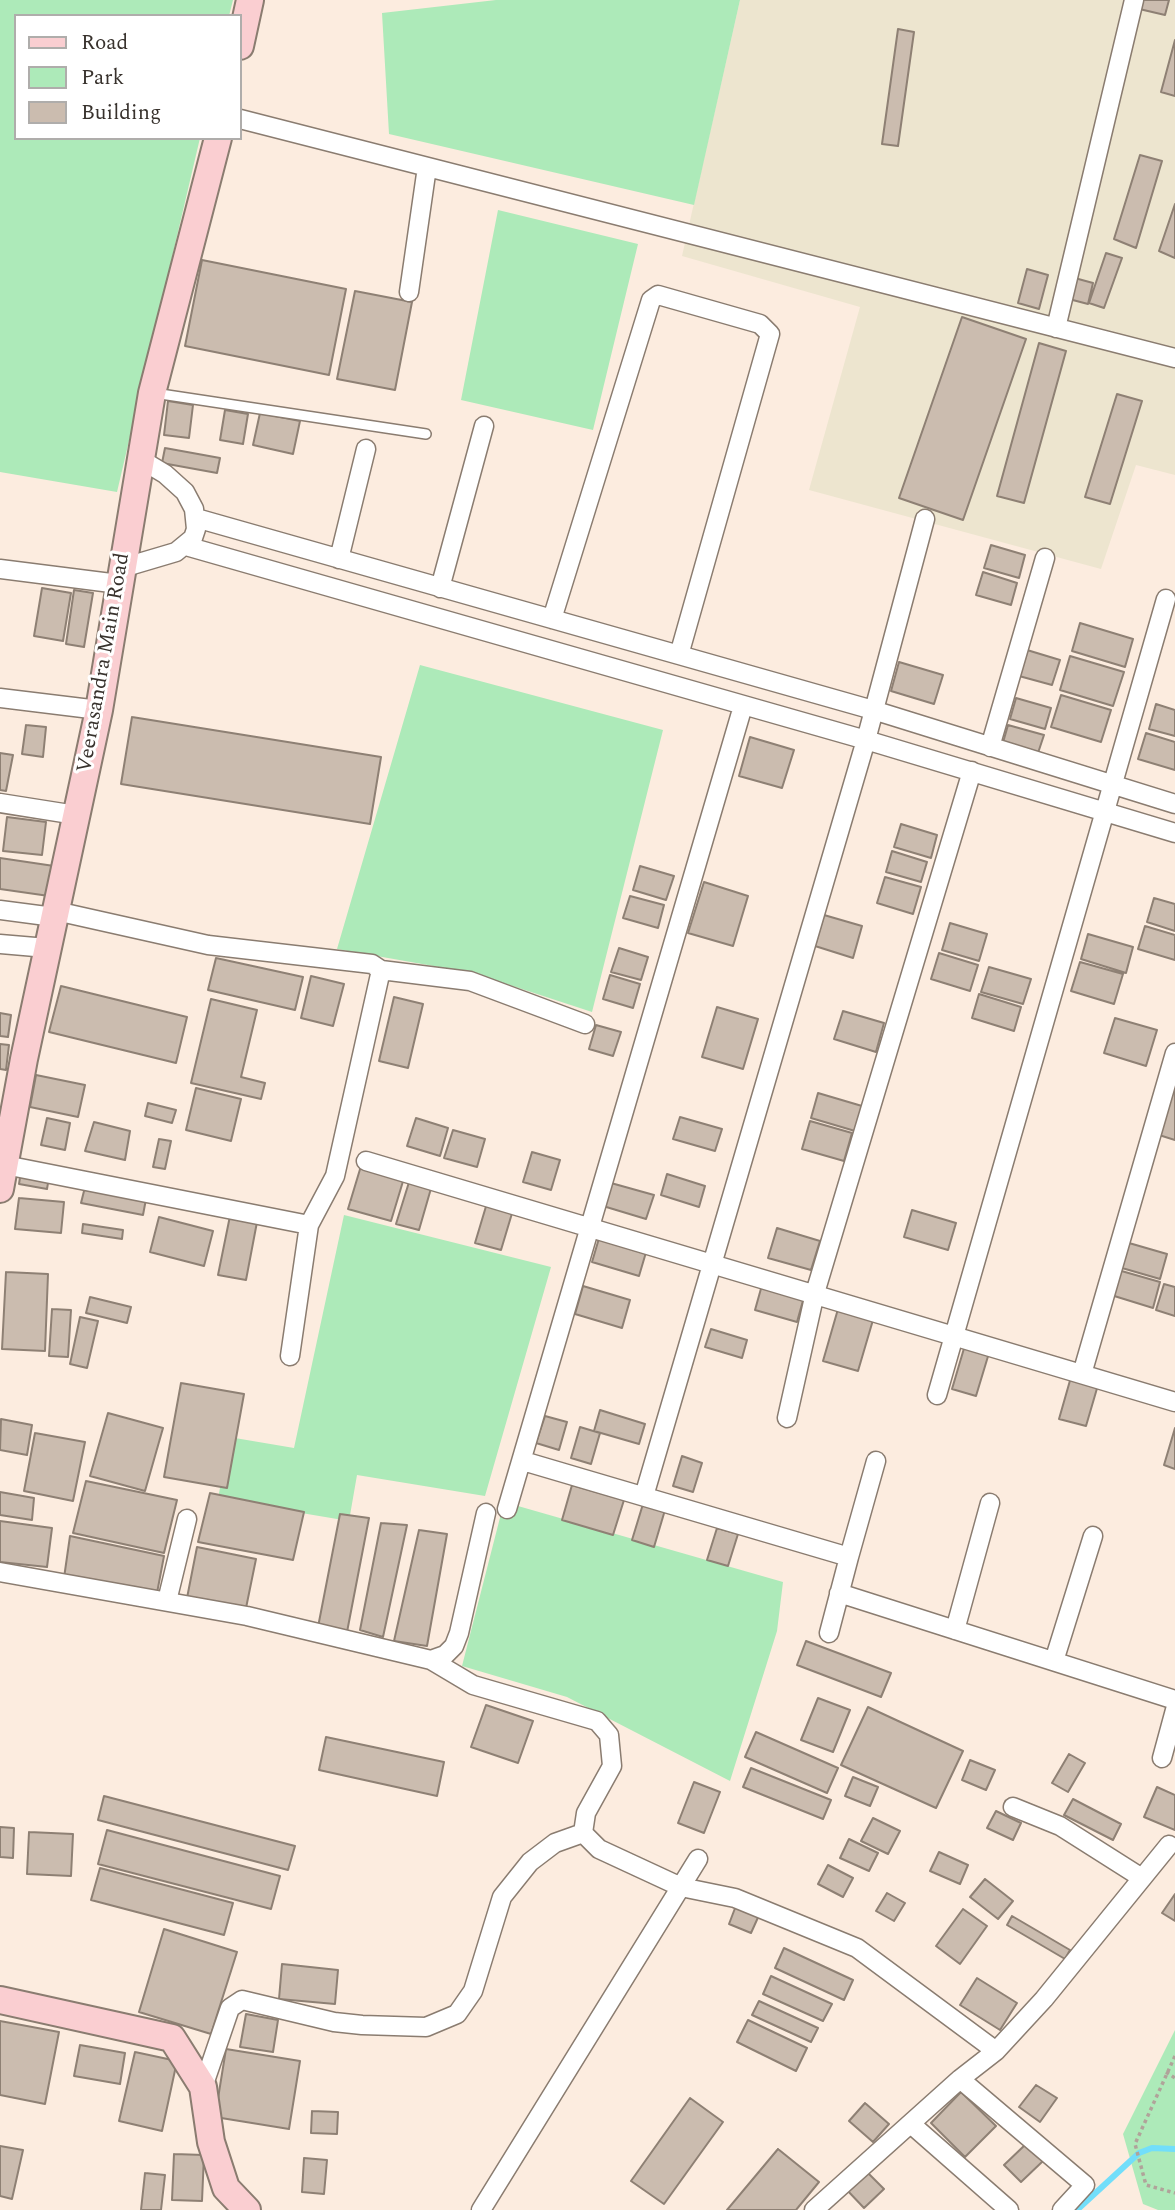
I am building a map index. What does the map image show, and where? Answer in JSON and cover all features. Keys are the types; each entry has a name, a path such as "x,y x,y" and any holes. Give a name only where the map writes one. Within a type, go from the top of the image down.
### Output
{"street":[{"path":"242,37 250,0"},
{"path":"1056,328 1134,0"},
{"path":"242,120 1175,358"},
{"name":"Veerasandra Main Road","path":"2,1177 47,948 99,710 152,393 217,140"},
{"path":"409,292 427,167"},
{"path":"552,619 650,300 658,295 735,316 760,324 770,334 679,655"},
{"path":"440,588 484,426"},
{"path":"339,559 366,449"},
{"path":"0,569 121,576 186,545 193,538 196,518 185,492 140,459"},
{"path":"196,518 873,710 1175,804"},
{"path":"644,1496 866,740 925,519"},
{"path":"186,545 866,740 1175,833"},
{"path":"312,582 321,554"},
{"path":"990,747 1045,558"},
{"path":"937,1395 1166,599"},
{"path":"0,698 99,710"},
{"path":"508,1509 743,706"},
{"path":"787,1418 815,1293 972,771"},
{"path":"0,803 76,814"},
{"path":"0,911 55,914 208,945 372,964 380,970 470,981 585,1024"},
{"path":"0,944 47,948"},
{"path":"290,1356 309,1225 335,1176 380,982 380,970"},
{"path":"1082,1374 1175,1054"},
{"path":"366,1161 1175,1402"},
{"path":"2,1177 309,1225"},
{"path":"523,1461 849,1557"},
{"path":"829,1633 876,1461"},
{"path":"955,1630 990,1503"},
{"path":"431,1660 445,1655 454,1646 459,1633 486,1513"},
{"path":"167,1601 187,1519"},
{"path":"1054,1661 1093,1536"},
{"path":"0,1572 247,1616 431,1660 473,1685 597,1721 609,1735 612,1766 586,1813 583,1833"},
{"path":"839,1593 1175,1700"},
{"path":"1162,1758 1175,1710"},
{"path":"1013,1807 1060,1826 1142,1878"},
{"path":"583,1833 599,1849 681,1887 735,1898 857,1948 996,2050"},
{"path":"203,2087 229,2008 242,2000 334,2022 362,2025 426,2027 457,2014 473,1991 502,1897 538,1855 555,1843 583,1833"},
{"path":"814,2210 996,2050 1044,2000 1169,1845"},
{"path":"481,2210 698,1859"},
{"path":"0,2000 172,2038 203,2087 211,2143 226,2188 247,2210"},
{"path":"960,2079 1085,2185 1062,2210"},
{"path":"911,2124 1009,2210"}],"lane":[{"path":"152,393 426,434"}],"path":[{"path":"1175,2056 1135,2144 1146,2185 1175,2193"},
{"path":"1166,2072 1175,2078"}],"shaded area":[{"path":"740,0 1175,0 1175,475 1136,465 1101,569 809,490 860,307 682,256"}],"green space":[{"path":"0,0 233,0 230,14 14,14 14,140 200,140 117,492 0,472"},
{"path":"496,0 740,0 694,205 389,134 382,13"},
{"path":"498,210 638,244 593,430 461,400"},
{"path":"420,665 663,730 592,1012 473,973 337,949"},
{"path":"344,1215 551,1267 485,1496 357,1475 349,1521 218,1499 229,1437 294,1448"},
{"path":"504,1502 783,1582 777,1631 730,1781 567,1697 462,1666"},
{"path":"1175,2030 1175,2210 1158,2210 1143,2204 1123,2134"}],"building":[{"path":"1137,0 1169,0 1165,15 1135,8"},
{"path":"898,29 914,32 898,146 882,144"},
{"path":"1175,40 1175,96 1161,92"},
{"path":"1140,155 1162,161 1136,248 1114,239"},
{"path":"1175,204 1175,258 1159,251"},
{"path":"1106,253 1122,258 1104,308 1089,303"},
{"path":"202,260 346,289 329,375 185,346"},
{"path":"1027,269 1048,275 1039,309 1018,303"},
{"path":"1071,277 1093,283 1088,304 1065,298"},
{"path":"355,291 412,302 395,390 337,379"},
{"path":"962,317 1026,339 963,520 899,498"},
{"path":"1039,343 1066,351 1024,503 997,496"},
{"path":"1117,394 1142,401 1110,504 1085,497"},
{"path":"168,401 193,405 189,438 164,435"},
{"path":"225,410 248,414 243,444 220,440"},
{"path":"260,413 300,421 293,454 253,445"},
{"path":"165,448 220,458 217,473 162,463"},
{"path":"991,545 1025,555 1019,578 984,568"},
{"path":"983,572 1017,583 1011,605 976,595"},
{"path":"42,588 71,593 63,641 34,636"},
{"path":"74,590 93,593 84,647 66,644"},
{"path":"1080,623 1133,639 1125,667 1072,651"},
{"path":"1027,650 1060,660 1052,685 1019,676"},
{"path":"1070,656 1124,672 1113,706 1060,690"},
{"path":"899,662 943,675 934,704 891,691"},
{"path":"1061,695 1111,710 1101,742 1051,727"},
{"path":"1016,698 1051,708 1045,729 1010,719"},
{"path":"1156,704 1175,710 1175,736 1149,729"},
{"path":"132,717 381,757 370,824 121,784"},
{"path":"26,725 46,727 43,757 22,754"},
{"path":"1008,725 1044,735 1037,756 1002,746"},
{"path":"1146,733 1175,742 1175,770 1138,759"},
{"path":"750,737 794,750 782,788 739,776"},
{"path":"0,753 13,755 6,791 0,790"},
{"path":"7,817 46,822 42,855 3,851"},
{"path":"901,824 937,835 931,858 894,847"},
{"path":"892,851 927,862 921,882 886,872"},
{"path":"0,858 54,866 49,896 0,889"},
{"path":"640,866 674,876 666,900 633,890"},
{"path":"885,877 921,887 913,914 877,903"},
{"path":"704,882 748,896 733,946 688,933"},
{"path":"630,896 664,905 658,928 623,918"},
{"path":"1154,898 1175,904 1175,931 1147,922"},
{"path":"824,915 862,926 853,958 815,946"},
{"path":"950,923 987,934 979,961 942,950"},
{"path":"1145,926 1175,935 1175,960 1138,949"},
{"path":"1088,934 1133,947 1126,973 1081,959"},
{"path":"619,948 648,957 641,980 611,972"},
{"path":"939,953 978,965 970,991 931,979"},
{"path":"216,958 303,977 295,1010 208,990"},
{"path":"1080,962 1123,974 1114,1004 1071,991"},
{"path":"989,967 1031,979 1023,1004 981,992"},
{"path":"610,975 640,984 633,1008 603,999"},
{"path":"311,976 344,984 333,1026 301,1018"},
{"path":"61,986 187,1017 176,1063 49,1032"},
{"path":"979,994 1021,1007 1014,1031 972,1018"},
{"path":"394,997 423,1004 408,1068 379,1061"},
{"path":"211,999 257,1010 241,1077 265,1083 261,1099 191,1083"},
{"path":"717,1007 758,1019 743,1069 702,1057"},
{"path":"843,1011 884,1023 876,1052 834,1039"},
{"path":"0,1013 11,1015 8,1037 0,1036"},
{"path":"1115,1018 1157,1030 1146,1066 1104,1053"},
{"path":"596,1025 621,1032 613,1056 589,1049"},
{"path":"0,1044 9,1045 6,1070 0,1069"},
{"path":"36,1075 85,1085 78,1117 30,1107"},
{"path":"196,1088 241,1099 231,1141 186,1130"},
{"path":"1175,1088 1175,1140 1159,1135"},
{"path":"818,1093 862,1106 855,1131 811,1118"},
{"path":"148,1103 176,1110 172,1123 145,1116"},
{"path":"680,1117 722,1129 715,1151 673,1139"},
{"path":"47,1118 70,1123 65,1150 41,1145"},
{"path":"416,1118 448,1128 440,1156 407,1146"},
{"path":"810,1121 852,1133 844,1161 802,1149"},
{"path":"94,1122 130,1131 125,1160 85,1151"},
{"path":"453,1130 485,1139 477,1167 444,1158"},
{"path":"159,1139 171,1141 165,1169 153,1167"},
{"path":"532,1152 560,1160 551,1190 523,1182"},
{"path":"361,1166 404,1178 391,1221 348,1209"},
{"path":"21,1171 49,1177 47,1189 19,1184"},
{"path":"667,1174 705,1186 699,1207 661,1195"},
{"path":"410,1179 432,1185 419,1230 396,1224"},
{"path":"611,1183 654,1195 646,1219 603,1206"},
{"path":"85,1187 146,1199 143,1215 81,1203"},
{"path":"19,1198 64,1202 61,1233 15,1229"},
{"path":"487,1203 513,1210 501,1250 475,1243"},
{"path":"912,1210 956,1223 948,1250 904,1237"},
{"path":"230,1216 257,1222 246,1280 218,1275"},
{"path":"159,1217 213,1231 204,1266 150,1252"},
{"path":"83,1224 123,1230 122,1239 82,1233"},
{"path":"777,1228 820,1241 811,1270 768,1258"},
{"path":"600,1235 647,1249 639,1276 592,1262"},
{"path":"1129,1243 1167,1254 1160,1279 1122,1268"},
{"path":"1118,1270 1160,1282 1153,1308 1111,1295"},
{"path":"6,1272 48,1274 45,1351 2,1349"},
{"path":"1164,1284 1175,1287 1175,1316 1156,1310"},
{"path":"762,1285 804,1297 797,1322 755,1310"},
{"path":"583,1286 630,1300 622,1328 575,1314"},
{"path":"90,1297 131,1307 127,1323 86,1313"},
{"path":"52,1309 71,1310 68,1357 49,1356"},
{"path":"838,1309 873,1320 858,1371 823,1361"},
{"path":"80,1317 98,1321 87,1368 70,1364"},
{"path":"711,1329 747,1340 742,1358 705,1347"},
{"path":"965,1345 989,1353 976,1396 952,1389"},
{"path":"1071,1377 1098,1385 1086,1426 1059,1419"},
{"path":"181,1383 244,1394 227,1488 164,1477"},
{"path":"600,1410 645,1424 639,1444 594,1431"},
{"path":"108,1413 163,1428 145,1491 90,1476"},
{"path":"545,1416 567,1422 559,1450 536,1443"},
{"path":"1,1419 32,1425 27,1455 0,1450"},
{"path":"580,1427 600,1433 591,1464 571,1458"},
{"path":"1175,1428 1175,1469 1164,1465"},
{"path":"35,1433 85,1442 73,1501 24,1491"},
{"path":"682,1456 702,1463 693,1492 673,1486"},
{"path":"86,1481 177,1500 164,1553 73,1533"},
{"path":"572,1485 624,1500 613,1535 562,1520"},
{"path":"0,1492 34,1498 32,1520 0,1515"},
{"path":"210,1493 304,1512 293,1560 198,1542"},
{"path":"643,1504 665,1510 654,1547 632,1540"},
{"path":"340,1514 369,1518 347,1632 318,1627"},
{"path":"0,1521 52,1528 47,1567 0,1562"},
{"path":"381,1523 407,1525 383,1637 360,1630"},
{"path":"717,1528 738,1534 728,1566 707,1560"},
{"path":"419,1530 447,1534 427,1646 394,1641"},
{"path":"70,1536 164,1556 157,1593 64,1578"},
{"path":"197,1547 256,1559 246,1608 187,1598"},
{"path":"806,1641 891,1673 881,1697 797,1665"},
{"path":"818,1698 850,1710 833,1752 801,1740"},
{"path":"486,1705 533,1721 518,1763 471,1747"},
{"path":"868,1707 963,1751 936,1808 841,1765"},
{"path":"756,1732 838,1768 827,1793 745,1757"},
{"path":"326,1737 444,1762 437,1796 319,1770"},
{"path":"1069,1754 1085,1763 1068,1792 1052,1783"},
{"path":"970,1760 995,1770 986,1790 962,1780"},
{"path":"751,1768 831,1800 823,1819 743,1787"},
{"path":"853,1777 878,1787 870,1806 845,1796"},
{"path":"694,1782 720,1792 704,1833 678,1823"},
{"path":"1157,1787 1175,1795 1175,1830 1144,1817"},
{"path":"104,1796 295,1846 288,1870 98,1820"},
{"path":"1073,1799 1121,1824 1113,1840 1064,1815"},
{"path":"996,1811 1021,1823 1013,1840 987,1828"},
{"path":"873,1818 900,1831 888,1854 861,1841"},
{"path":"0,1827 14,1828 13,1858 0,1857"},
{"path":"107,1830 280,1876 271,1909 98,1864"},
{"path":"29,1832 73,1834 71,1876 27,1874"},
{"path":"849,1839 878,1853 869,1871 840,1858"},
{"path":"939,1852 968,1865 960,1884 930,1871"},
{"path":"828,1865 853,1878 843,1897 818,1884"},
{"path":"100,1868 233,1903 224,1935 91,1900"},
{"path":"985,1879 1013,1901 998,1919 970,1897"},
{"path":"887,1893 905,1903 894,1921 876,1911"},
{"path":"1175,1894 1175,1921 1162,1913"},
{"path":"737,1903 760,1913 751,1933 729,1924"},
{"path":"963,1909 987,1926 960,1964 936,1946"},
{"path":"1012,1916 1070,1950 1065,1959 1007,1925"},
{"path":"164,1929 237,1952 211,2034 139,2012"},
{"path":"784,1948 853,1980 844,2000 775,1968"},
{"path":"282,1964 338,1970 335,2004 279,1999"},
{"path":"771,1976 832,2004 823,2021 763,1994"},
{"path":"977,1978 1017,2003 1000,2030 960,2005"},
{"path":"759,2001 818,2028 811,2042 752,2015"},
{"path":"246,2014 278,2020 273,2052 240,2047"},
{"path":"748,2020 807,2048 796,2071 737,2042"},
{"path":"0,2021 59,2032 45,2104 0,2095"},
{"path":"80,2045 125,2053 120,2084 74,2076"},
{"path":"226,2049 300,2061 289,2129 215,2117"},
{"path":"135,2052 177,2061 162,2131 119,2121"},
{"path":"1036,2085 1057,2098 1040,2122 1019,2107"},
{"path":"961,2092 996,2126 965,2157 931,2123"},
{"path":"690,2098 723,2122 664,2204 631,2181"},
{"path":"865,2103 889,2124 873,2142 849,2121"},
{"path":"312,2111 338,2112 337,2134 311,2133"},
{"path":"1026,2144 1043,2161 1021,2182 1004,2165"},
{"path":"0,2146 23,2150 12,2199 0,2196"},
{"path":"778,2149 819,2182 796,2210 727,2210"},
{"path":"174,2154 204,2155 202,2201 172,2200"},
{"path":"304,2158 327,2160 324,2194 302,2192"},
{"path":"865,2170 884,2189 864,2208 846,2189"},
{"path":"145,2173 165,2175 161,2210 141,2210"}],"waterway":[{"path":"1077,2210 1139,2153 1152,2148 1175,2149"}]}
